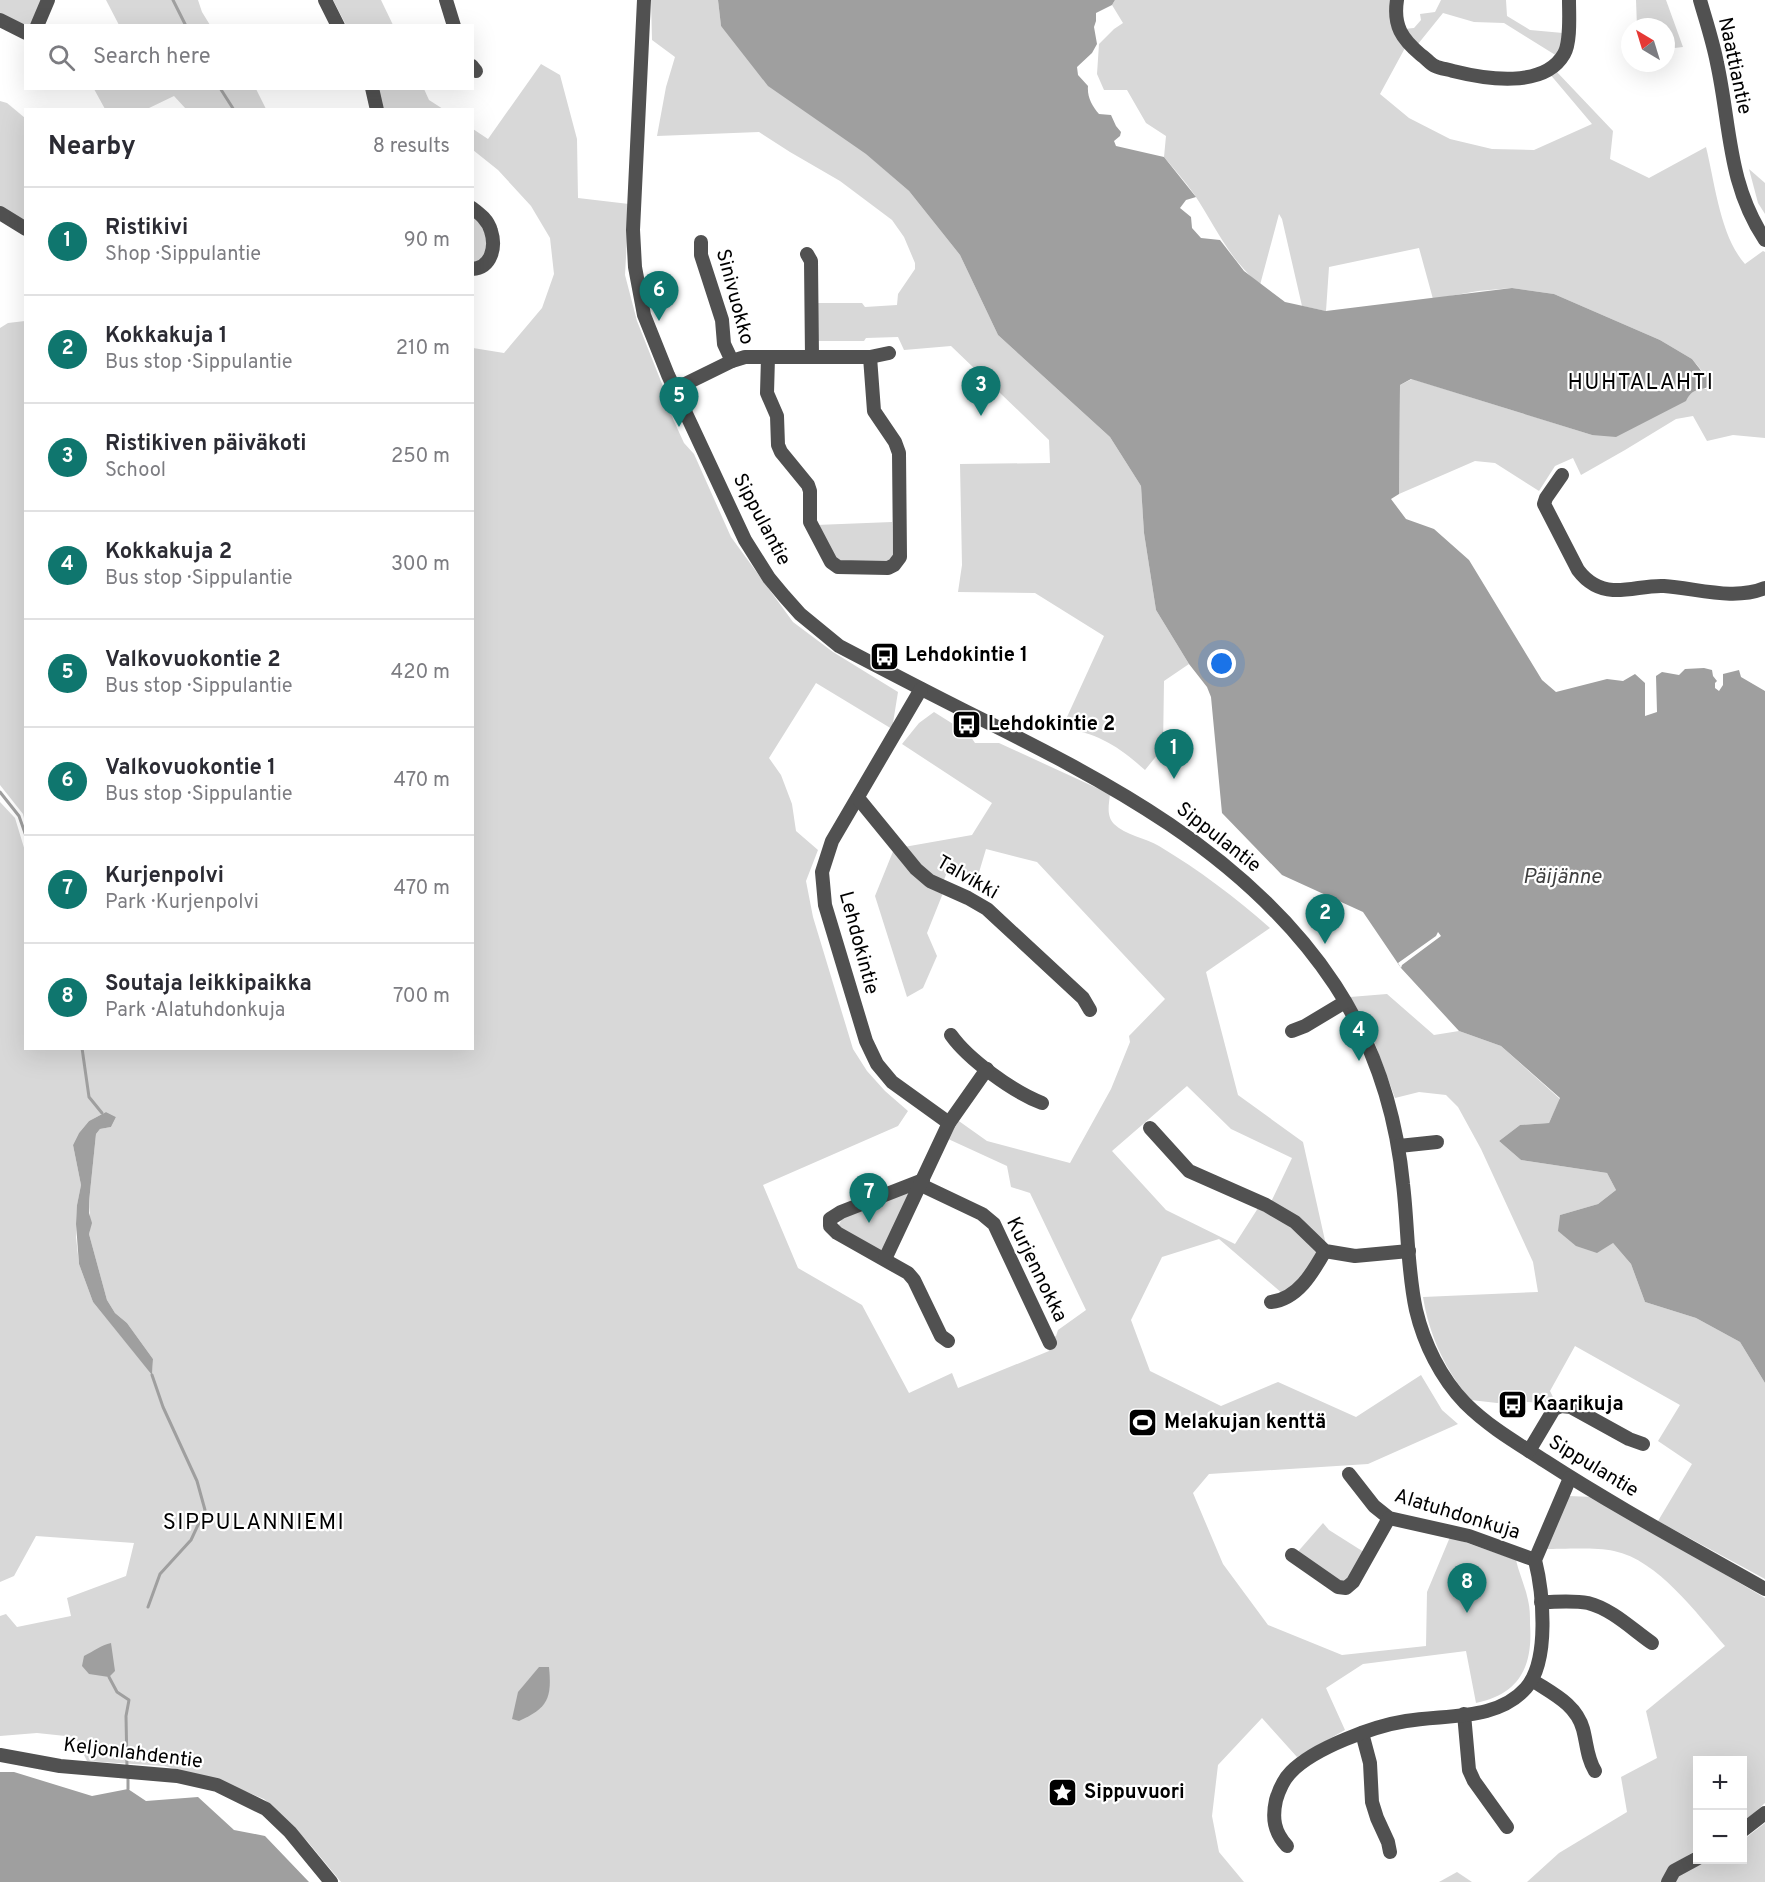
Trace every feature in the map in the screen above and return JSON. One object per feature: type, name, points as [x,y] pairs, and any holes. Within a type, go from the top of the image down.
[{"type":"street","points":[[38,24],[48,0]]},
{"type":"street","points":[[325,0],[337,24]]},
{"type":"street","points":[[446,0],[453,24]]},
{"type":"street","name":"Sippulantie","points":[[644,0],[633,230],[635,267],[644,315],[675,389],[745,540],[769,578],[800,614],[839,646],[1090,774],[1149,809],[1240,877],[1280,916],[1316,958],[1345,1002],[1380,1072],[1399,1146],[1416,1310],[1423,1334],[1455,1392],[1495,1430],[1570,1478],[1765,1589]]},
{"type":"street","points":[[1397,0],[1397,20],[1400,33],[1412,48],[1435,66],[1478,77],[1498,79],[1519,78],[1548,70],[1557,62],[1565,53],[1569,27],[1569,0]]},
{"type":"street","name":"Naattiantie","points":[[1700,0],[1717,63],[1735,174],[1743,201],[1765,240]]},
{"type":"street","points":[[0,20],[24,32]]},
{"type":"street","points":[[372,90],[377,108]]},
{"type":"street","points":[[474,209],[483,216],[491,230],[493,248],[491,258],[484,266],[474,268]]},
{"type":"street","points":[[0,213],[24,228]]},
{"type":"street","name":"Sinivuokko","points":[[701,243],[701,255],[722,320],[724,344],[732,361]]},
{"type":"street","points":[[807,254],[811,261],[812,357]]},
{"type":"street","points":[[675,389],[745,357],[870,357],[889,353]]},
{"type":"street","points":[[768,357],[767,393],[777,416],[778,445],[808,485],[810,522],[831,562],[838,567],[888,568],[894,565],[900,557],[899,453],[895,442],[874,411],[870,357]]},
{"type":"street","points":[[1562,475],[1544,504],[1578,570],[1593,585],[1613,590],[1662,586],[1737,594],[1765,588]]},
{"type":"street","name":"Lehdokintie","points":[[921,689],[832,840],[822,872],[825,905],[866,1041],[877,1064],[892,1082],[949,1123]]},
{"type":"street","name":"Talvikki","points":[[858,798],[916,869],[930,881],[987,909],[1083,998],[1090,1010]]},
{"type":"street","points":[[1292,1031],[1305,1026],[1345,1002]]},
{"type":"street","points":[[951,1035],[960,1047],[987,1069],[1026,1097],[1042,1103]]},
{"type":"street","points":[[885,1259],[949,1123],[987,1069]]},
{"type":"street","points":[[1150,1128],[1189,1171],[1266,1205],[1295,1222],[1324,1251],[1355,1256],[1409,1251]]},
{"type":"street","points":[[1399,1146],[1437,1142]]},
{"type":"street","points":[[922,1183],[840,1212],[830,1219],[830,1226],[837,1233],[908,1273],[914,1280],[941,1336],[948,1341]]},
{"type":"street","name":"Kurjennokka","points":[[922,1183],[982,1214],[994,1224],[1050,1342]]},
{"type":"street","points":[[1271,1302],[1281,1301],[1297,1290],[1314,1271],[1324,1251]]},
{"type":"street","points":[[1529,1451],[1554,1409],[1561,1406],[1572,1407],[1629,1439],[1643,1444]]},
{"type":"street","name":"Alatuhdonkuja","points":[[1349,1474],[1374,1506],[1389,1518],[1469,1536],[1535,1560]]},
{"type":"street","points":[[1287,1846],[1278,1836],[1274,1811],[1279,1792],[1289,1774],[1302,1762],[1384,1725],[1492,1709],[1513,1700],[1532,1680],[1540,1662],[1542,1642],[1541,1602],[1535,1560],[1570,1478]]},
{"type":"street","points":[[1292,1555],[1338,1587],[1346,1588],[1353,1582],[1389,1518]]},
{"type":"street","points":[[1541,1602],[1572,1601],[1589,1604],[1606,1611],[1652,1643]]},
{"type":"street","points":[[1532,1680],[1567,1703],[1575,1711],[1583,1730],[1590,1762],[1595,1771]]},
{"type":"street","points":[[1464,1714],[1469,1770],[1474,1781],[1507,1827]]},
{"type":"street","points":[[1362,1733],[1370,1763],[1372,1802],[1390,1852]]},
{"type":"street","name":"Keljonlahdentie","points":[[0,1755],[60,1766],[177,1776],[217,1785],[266,1809],[290,1832],[331,1882]]},
{"type":"street","points":[[1747,1828],[1765,1813]]},
{"type":"street","points":[[1668,1882],[1674,1871],[1693,1861]]},
{"type":"shaded area","points":[[0,0],[43,0],[32,24],[24,25],[0,15]]},
{"type":"shaded area","points":[[106,0],[198,0],[209,24],[118,24]]},
{"type":"shaded area","points":[[333,0],[381,0],[393,24],[345,24]]},
{"type":"shaded area","points":[[651,0],[718,0],[721,26],[909,191],[960,255],[998,335],[1110,437],[1141,486],[1144,533],[1156,610],[1189,664],[1164,681],[1163,748],[1145,770],[1107,742],[1086,733],[1062,728],[1104,636],[1035,593],[958,592],[962,565],[960,464],[1050,463],[1049,440],[951,346],[904,350],[898,337],[866,338],[864,341],[815,341],[815,303],[862,303],[865,307],[897,305],[898,294],[915,269],[915,263],[904,237],[892,220],[840,181],[759,132],[657,136],[666,87],[675,57],[652,40]]},
{"type":"shaded area","points":[[1115,0],[1390,0],[1390,19],[1405,48],[1380,94],[1409,118],[1450,139],[1492,149],[1534,150],[1592,124],[1549,73],[1556,71],[1613,131],[1610,159],[1649,178],[1706,147],[1724,224],[1737,252],[1745,264],[1763,251],[1765,252],[1765,438],[1733,435],[1707,441],[1693,416],[1676,419],[1581,475],[1573,458],[1555,466],[1539,491],[1495,463],[1475,461],[1399,494],[1400,385],[1412,379],[1592,435],[1698,388],[1706,389],[1713,384],[1692,359],[1660,340],[1554,294],[1512,288],[1433,299],[1419,248],[1329,267],[1326,311],[1302,306],[1279,214],[1260,285],[1231,253],[1194,194],[1164,157],[1166,136],[1146,123],[1127,90],[1104,90],[1097,74],[1099,44],[1123,23],[1112,5]]},
{"type":"shaded area","points":[[1441,0],[1506,0],[1507,16],[1530,30],[1563,33],[1560,50],[1557,56],[1504,23],[1474,22],[1443,13],[1418,44],[1404,29],[1414,28],[1421,20],[1420,14],[1435,12]]},
{"type":"shaded area","points":[[1636,0],[1666,0],[1673,18],[1637,18]]},
{"type":"shaded area","points":[[1675,25],[1683,47],[1675,48]]},
{"type":"shaded area","points":[[541,64],[560,75],[577,139],[578,198],[629,204],[625,275],[637,321],[668,399],[673,419],[684,443],[694,454],[731,537],[793,622],[833,652],[898,692],[892,729],[816,683],[769,758],[781,775],[792,804],[796,831],[818,850],[806,881],[813,917],[853,1049],[867,1071],[908,1111],[898,1126],[763,1185],[798,1268],[862,1305],[909,1393],[952,1373],[958,1388],[1049,1351],[1045,1342],[1056,1336],[1058,1330],[1086,1310],[1030,1193],[1011,1187],[1007,1166],[946,1138],[956,1119],[987,1141],[1070,1163],[1111,1089],[1130,1042],[1129,1036],[1165,999],[1037,862],[986,849],[977,879],[948,870],[943,882],[922,867],[904,847],[972,835],[992,803],[902,744],[919,723],[934,712],[969,734],[975,743],[999,743],[1110,794],[1109,813],[1114,824],[1124,831],[1159,846],[1188,865],[1270,928],[1206,972],[1238,1095],[1303,1142],[1326,1245],[1299,1219],[1271,1202],[1292,1158],[1231,1129],[1187,1086],[1112,1151],[1166,1210],[1235,1244],[1260,1205],[1292,1226],[1318,1253],[1301,1279],[1283,1294],[1219,1239],[1162,1257],[1131,1320],[1150,1371],[1221,1406],[1278,1382],[1356,1417],[1421,1375],[1442,1410],[1458,1424],[1368,1464],[1209,1474],[1193,1493],[1223,1564],[1268,1625],[1342,1655],[1426,1646],[1427,1592],[1450,1537],[1516,1560],[1529,1603],[1530,1639],[1529,1653],[1521,1676],[1503,1693],[1476,1703],[1466,1651],[1363,1664],[1326,1688],[1345,1730],[1297,1757],[1262,1718],[1218,1765],[1212,1816],[1219,1852],[1244,1882],[341,1882],[308,1842],[264,1799],[217,1780],[164,1766],[87,1761],[75,1737],[37,1733],[0,1736],[0,1616],[6,1614],[17,1627],[71,1616],[67,1598],[126,1576],[134,1543],[36,1536],[14,1576],[0,1582],[0,802],[15,818],[24,848],[24,1050],[474,1050],[474,348],[504,353],[542,308],[554,274],[550,238],[531,206],[498,170],[474,151],[474,130],[488,139]],"holes":[[[106,1112],[116,1117],[111,1127],[100,1129],[96,1134],[89,1202],[89,1234],[107,1300],[153,1359],[152,1374],[93,1302],[79,1264],[76,1237],[77,1205],[81,1185],[73,1145],[89,1121]]]},
{"type":"shaded area","points":[[95,90],[256,90],[266,108],[185,108],[174,96],[149,108],[104,108]]},
{"type":"shaded area","points":[[377,90],[424,90],[429,100],[441,108],[383,108]]},
{"type":"shaded area","points":[[0,101],[7,103],[24,117],[24,223],[0,208]]},
{"type":"shaded area","points":[[1749,169],[1765,183],[1765,214],[1758,203]]},
{"type":"shaded area","points":[[474,215],[486,229],[487,256],[474,264]]},
{"type":"shaded area","points":[[24,321],[24,818],[23,814],[0,785],[0,328],[8,323]]},
{"type":"shaded area","points":[[892,522],[893,555],[889,561],[838,562],[816,525]]},
{"type":"shaded area","points":[[894,849],[943,893],[927,933],[937,956],[923,988],[907,997],[875,896]]},
{"type":"shaded area","points":[[1387,994],[1434,1035],[1459,1031],[1501,1046],[1560,1099],[1549,1123],[1520,1125],[1499,1141],[1521,1160],[1607,1173],[1616,1190],[1598,1204],[1560,1215],[1613,1243],[1631,1264],[1645,1302],[1696,1318],[1740,1342],[1765,1383],[1765,1579],[1658,1521],[1692,1464],[1658,1441],[1680,1405],[1575,1346],[1550,1391],[1555,1401],[1543,1403],[1515,1401],[1497,1403],[1471,1400],[1446,1365],[1434,1339],[1423,1297],[1538,1292],[1533,1262],[1481,1149],[1458,1107],[1446,1095],[1419,1092],[1395,1098],[1370,1030],[1350,997]]},
{"type":"shaded area","points":[[908,1192],[910,1195],[884,1249],[880,1251],[841,1230],[839,1225],[843,1216]]},
{"type":"shaded area","points":[[1568,1496],[1594,1497],[1765,1598],[1765,1803],[1747,1819],[1747,1756],[1693,1756],[1693,1852],[1670,1866],[1661,1882],[1527,1882],[1559,1853],[1627,1812],[1621,1777],[1657,1758],[1646,1711],[1725,1646],[1676,1590],[1646,1565],[1630,1556],[1598,1549],[1545,1549]]},
{"type":"shaded area","points":[[1323,1523],[1329,1530],[1367,1554],[1344,1585],[1295,1555]]},
{"type":"shaded area","points":[[1765,1823],[1765,1882],[1675,1882],[1679,1875],[1701,1864],[1747,1864],[1747,1837]]},
{"type":"shaded area","points":[[1457,1872],[1472,1882],[1439,1882]]},
{"type":"water","name":"Päijänne","points":[[718,0],[1115,0],[1112,5],[1096,13],[1094,27],[1097,44],[1092,53],[1077,67],[1078,75],[1088,86],[1092,105],[1099,114],[1111,115],[1121,132],[1114,141],[1116,146],[1164,157],[1196,197],[1186,200],[1180,208],[1191,217],[1192,228],[1201,238],[1220,240],[1244,271],[1285,302],[1326,311],[1512,288],[1554,294],[1660,340],[1692,359],[1703,373],[1711,378],[1713,384],[1695,391],[1686,401],[1616,437],[1592,435],[1411,379],[1400,385],[1399,494],[1391,499],[1406,519],[1434,529],[1469,560],[1542,680],[1556,692],[1607,679],[1623,681],[1635,674],[1645,683],[1645,716],[1657,712],[1656,676],[1662,672],[1679,675],[1685,669],[1712,670],[1717,681],[1715,688],[1719,691],[1723,685],[1723,674],[1739,670],[1741,677],[1765,691],[1765,1383],[1740,1342],[1696,1318],[1645,1302],[1631,1264],[1613,1243],[1597,1253],[1576,1246],[1558,1231],[1560,1215],[1598,1204],[1616,1190],[1607,1173],[1521,1160],[1499,1141],[1520,1125],[1549,1123],[1560,1098],[1501,1046],[1459,1031],[1401,968],[1363,912],[1282,875],[1222,813],[1211,697],[1207,687],[1189,664],[1156,610],[1144,533],[1141,486],[1110,437],[998,335],[960,255],[909,191],[866,154],[768,86],[721,26]]},
{"type":"water","points":[[106,1112],[116,1117],[111,1127],[100,1129],[96,1134],[89,1202],[92,1223],[89,1234],[107,1300],[153,1359],[152,1375],[93,1302],[79,1264],[76,1224],[81,1185],[73,1145],[89,1121]]},
{"type":"water","points":[[111,1643],[115,1671],[109,1677],[89,1674],[82,1666],[84,1656]]},
{"type":"water","points":[[539,1667],[549,1667],[550,1687],[546,1701],[529,1716],[519,1721],[512,1719],[518,1692]]},
{"type":"water","points":[[0,1772],[14,1772],[92,1796],[128,1789],[146,1801],[198,1797],[234,1830],[265,1836],[309,1882],[0,1882]]},
{"type":"pier","points":[[1438,932],[1441,936],[1401,968],[1398,963],[1436,936]]},
{"type":"waterway","points":[[173,0],[185,24]]},
{"type":"waterway","points":[[221,90],[233,108]]},
{"type":"waterway","points":[[0,792],[19,816],[24,830]]},
{"type":"waterway","points":[[82,1050],[89,1097],[102,1113]]},
{"type":"waterway","points":[[148,1607],[160,1574],[191,1540],[205,1510],[197,1481],[163,1407],[152,1375]]},
{"type":"waterway","points":[[109,1677],[117,1692],[129,1700],[126,1716],[127,1768]]},
{"type":"waterway","points":[[128,1775],[128,1789]]},
{"type":"place","name":"Valkovuokontie 1","points":[[659,321]]},
{"type":"place","name":"Ristikiven päiväkoti","points":[[981,416]]},
{"type":"place","name":"Valkovuokontie 2","points":[[679,427]]},
{"type":"place","name":"Lehdokintie 1","points":[[884,656]]},
{"type":"place","name":"Lehdokintie 2","points":[[967,725]]},
{"type":"place","name":"Ristikivi","points":[[1174,779]]},
{"type":"place","name":"Kokkakuja 1","points":[[1325,944]]},
{"type":"place","name":"Kokkakuja 2","points":[[1359,1061]]},
{"type":"place","name":"Kurjenpolvi","points":[[869,1223]]},
{"type":"place","name":"Kaarikuja","points":[[1512,1405]]},
{"type":"place","name":"Melakujan kenttä","points":[[1143,1423]]},
{"type":"place","name":"Soutaja leikkipaikka","points":[[1467,1613]]},
{"type":"place","name":"Sippuvuori","points":[[1063,1793]]},
{"type":"district","name":"HUHTALAHTI","points":[[1641,383]]},
{"type":"district","name":"SIPPULANNIEMI","points":[[254,1523]]}]
